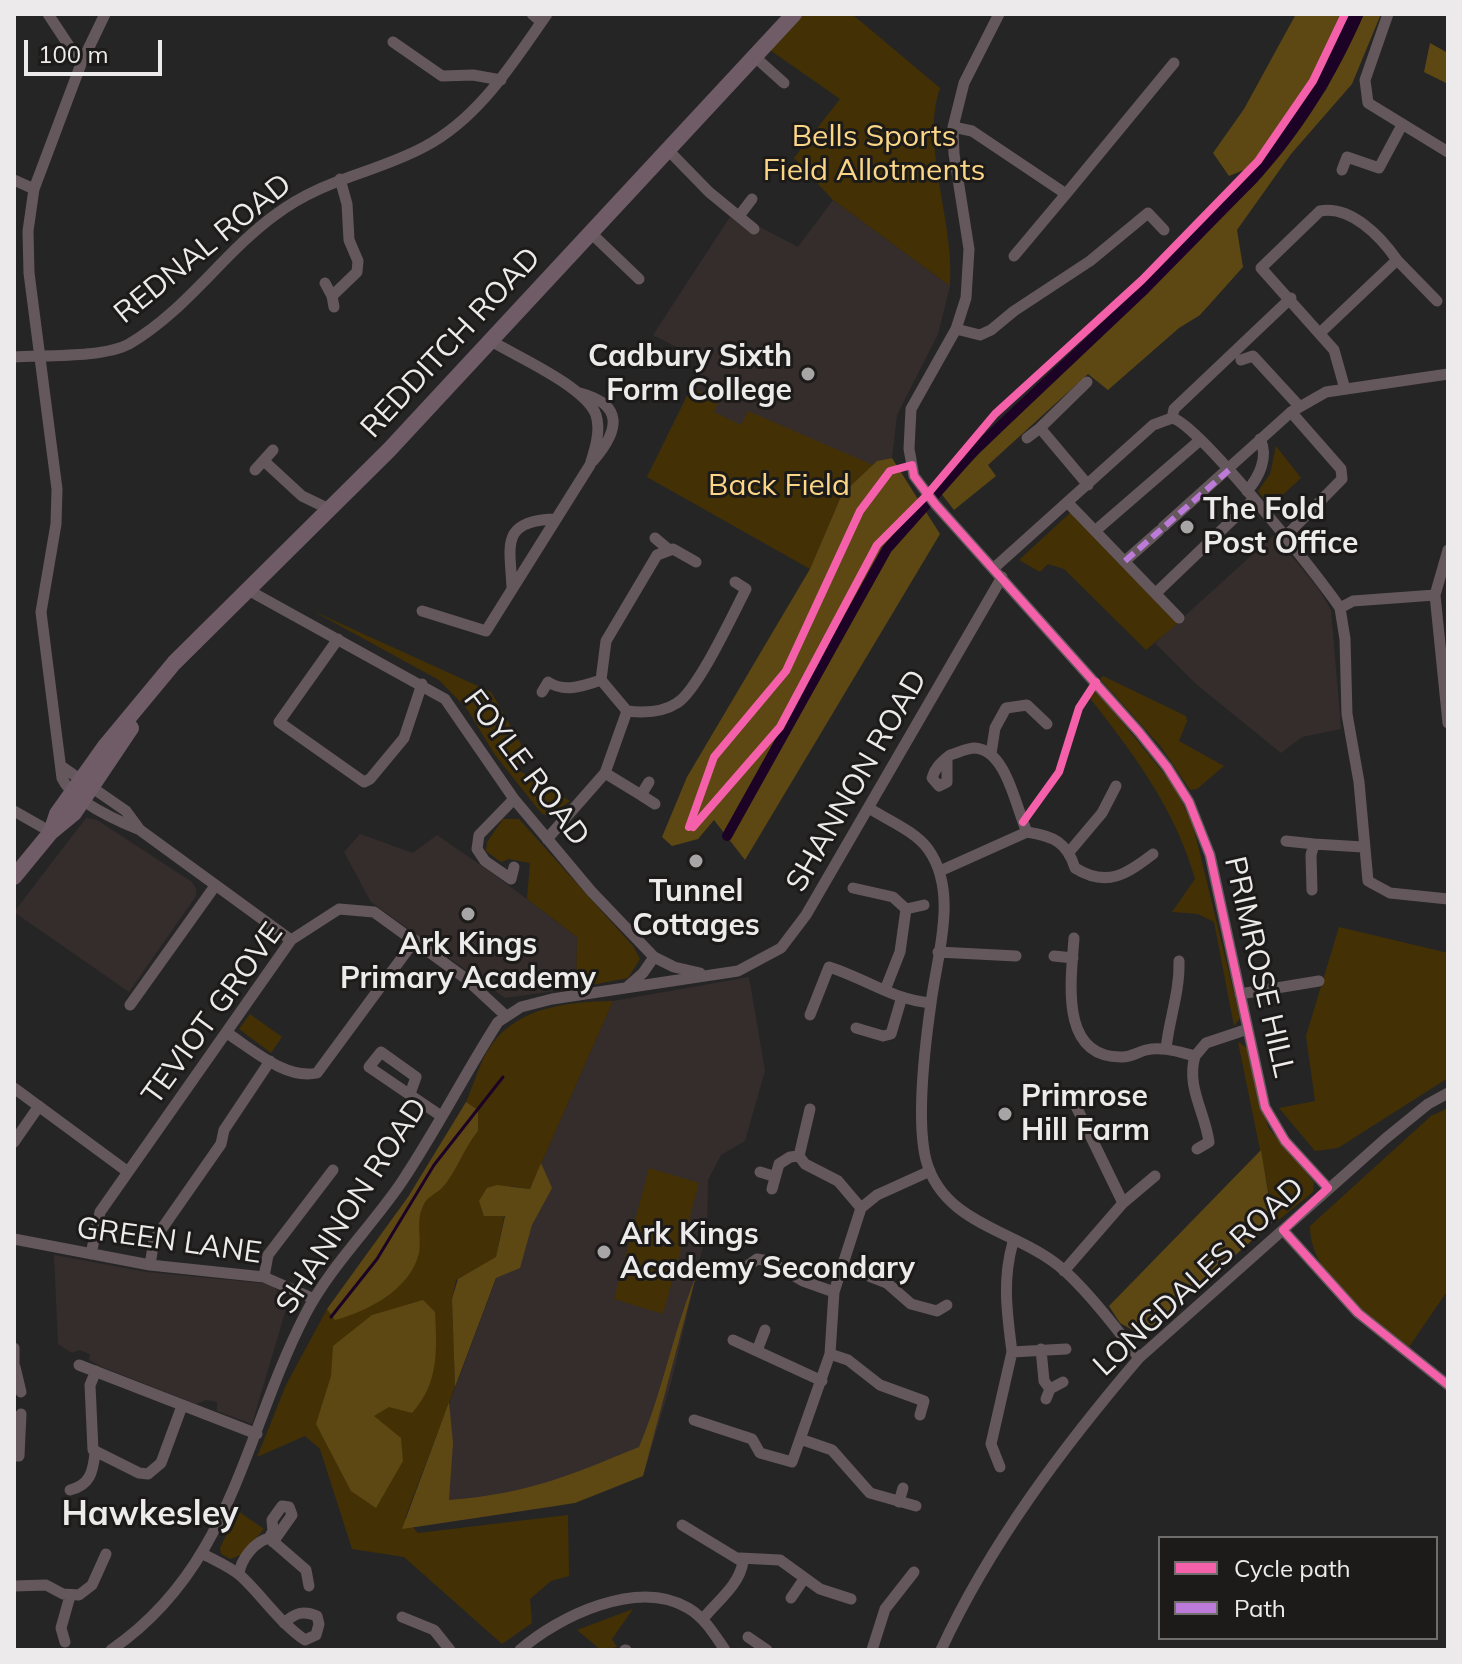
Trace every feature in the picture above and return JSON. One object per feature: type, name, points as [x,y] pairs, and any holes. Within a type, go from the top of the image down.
[{"type":"highway","name":"REDDITCH ROAD","points":[[14,877],[51,832],[65,822],[82,791],[131,730],[141,703],[193,642],[493,342],[794,14]]},
{"type":"street","points":[[48,14],[81,64]]},
{"type":"street","points":[[105,14],[81,64],[34,189],[28,231],[29,273],[57,489],[56,524],[43,583],[41,625],[63,783],[126,811],[140,830],[291,940]]},
{"type":"street","points":[[999,14],[964,83],[953,127],[972,131],[1066,194]]},
{"type":"street","points":[[1388,14],[1364,92],[1368,103],[1448,152]]},
{"type":"street","name":"REDNAL ROAD","points":[[14,357],[113,349],[128,344],[193,294],[271,217],[321,185],[425,146],[471,114],[501,80],[540,17]]},
{"type":"street","points":[[393,42],[442,76],[473,75],[501,80]]},
{"type":"street","points":[[755,57],[784,83]]},
{"type":"street","points":[[1014,256],[1174,63]]},
{"type":"street","points":[[1342,170],[1347,157],[1379,168],[1402,125]]},
{"type":"street","name":"PRIMROSE HILL","points":[[953,127],[969,265],[966,298],[956,329],[909,417],[909,449],[914,476],[935,504],[1139,732],[1167,767],[1189,802],[1210,855],[1270,1120],[1328,1188]]},
{"type":"street","points":[[669,151],[754,229]]},
{"type":"street","points":[[325,283],[333,302],[357,272],[358,261],[349,240],[347,204],[340,179]]},
{"type":"street","points":[[14,180],[34,189]]},
{"type":"street","points":[[739,216],[752,199]]},
{"type":"street","points":[[1345,389],[1339,362],[1321,332],[1261,268],[1320,211],[1351,217],[1371,230],[1437,301]]},
{"type":"street","points":[[956,329],[980,335],[991,330],[1014,311],[1090,261],[1148,213],[1164,230]]},
{"type":"street","points":[[592,234],[639,279]]},
{"type":"street","points":[[1321,332],[1397,260]]},
{"type":"street","name":"SHANNON ROAD","points":[[111,1650],[126,1646],[166,1604],[203,1554],[229,1506],[284,1363],[314,1299],[402,1181],[476,1056],[506,1016],[521,1007],[552,999],[738,971],[781,948],[806,915],[869,808],[998,573],[1153,425],[1172,418],[1174,409],[1291,298]]},
{"type":"street","points":[[422,611],[486,631],[590,465],[597,442],[596,415],[577,392],[493,342]]},
{"type":"street","points":[[1241,360],[1253,356],[1341,469],[1342,479],[1285,537]]},
{"type":"street","points":[[1125,561],[1295,409],[1326,392],[1448,374]]},
{"type":"street","points":[[1027,438],[1087,382]]},
{"type":"street","points":[[1172,418],[1183,422],[1229,470],[1306,558],[1340,608],[1345,639],[1347,714],[1359,782],[1368,881],[1390,893],[1448,899]]},
{"type":"street","points":[[1040,428],[1088,485]]},
{"type":"street","points":[[1156,593],[1251,495],[1262,465],[1260,439]]},
{"type":"street","points":[[1095,531],[1199,441]]},
{"type":"street","points":[[255,470],[273,450]]},
{"type":"street","points":[[264,461],[302,496],[329,509]]},
{"type":"street","points":[[1069,504],[1179,618]]},
{"type":"street","points":[[512,587],[508,544],[517,528],[534,520],[554,519]]},
{"type":"street","points":[[655,538],[668,549],[696,562]]},
{"type":"street","points":[[627,711],[601,680],[606,641],[657,555],[668,549]]},
{"type":"street","points":[[1448,550],[1435,595],[1448,723]]},
{"type":"street","points":[[627,711],[660,711],[679,703],[746,589],[735,582]]},
{"type":"street","name":"FOYLE ROAD","points":[[248,590],[445,699],[514,799],[654,957],[674,967],[703,974]]},
{"type":"street","points":[[1340,608],[1353,601],[1435,595]]},
{"type":"street","points":[[338,639],[279,722],[366,781],[404,738],[422,684]]},
{"type":"street","points":[[542,692],[548,682],[556,687],[575,688],[601,680]]},
{"type":"street","points":[[991,754],[995,728],[1006,708],[1027,705],[1047,724]]},
{"type":"street","points":[[547,839],[605,773],[627,711]]},
{"type":"street","points":[[947,758],[974,748],[991,754],[1000,766],[1027,832]]},
{"type":"street","points":[[605,773],[655,804]]},
{"type":"street","points":[[641,795],[649,782]]},
{"type":"street","points":[[1070,851],[1102,813],[1116,786]]},
{"type":"street","points":[[514,799],[479,835],[477,849],[485,861],[511,879],[514,867]]},
{"type":"street","points":[[869,808],[927,847],[940,871],[944,901],[925,1049],[923,1142],[930,1171],[948,1200],[1064,1271],[1139,1358]]},
{"type":"street","points":[[14,811],[51,832]]},
{"type":"street","points":[[940,871],[1027,832],[1053,836],[1070,851],[1075,868],[1102,878],[1127,875],[1153,854]]},
{"type":"street","points":[[1286,841],[1363,847]]},
{"type":"street","points":[[1312,890],[1311,855],[1314,844]]},
{"type":"street","points":[[130,1005],[215,886]]},
{"type":"street","points":[[853,888],[893,897],[906,909]]},
{"type":"street","points":[[906,909],[924,905]]},
{"type":"street","name":"TEVIOT GROVE","points":[[91,1254],[100,1212],[291,940],[326,915],[339,909],[374,912],[415,940],[506,1016]]},
{"type":"street","points":[[885,990],[900,952],[906,909]]},
{"type":"street","points":[[1074,938],[1073,1017],[1088,1048],[1108,1056],[1126,1057],[1145,1050],[1166,1049],[1195,1056]]},
{"type":"street","points":[[227,1033],[270,1061],[305,1076],[317,1073],[415,940]]},
{"type":"street","points":[[938,952],[1016,956]]},
{"type":"street","points":[[1054,956],[1073,958]]},
{"type":"street","points":[[626,988],[654,957]]},
{"type":"street","points":[[1166,1049],[1169,1020],[1178,990],[1179,961]]},
{"type":"street","points":[[668,983],[674,967]]},
{"type":"street","points":[[810,1015],[829,967],[885,990],[901,1000],[931,1003]]},
{"type":"street","points":[[638,978],[653,986]]},
{"type":"street","points":[[1240,994],[1319,981]]},
{"type":"street","points":[[856,1028],[883,1036],[891,1034],[901,1000]]},
{"type":"street","points":[[1197,1149],[1209,1142],[1208,1127],[1192,1086],[1195,1056],[1206,1043],[1248,1029]]},
{"type":"street","points":[[150,1265],[154,1240],[221,1144],[224,1130],[270,1061]]},
{"type":"street","points":[[14,1088],[128,1172]]},
{"type":"street","name":"LONGDALES ROAD","points":[[941,1650],[962,1604],[993,1553],[1103,1400],[1139,1358],[1328,1188],[1428,1104],[1448,1093]]},
{"type":"street","points":[[410,1094],[441,1116]]},
{"type":"street","points":[[1072,1098],[1123,1203]]},
{"type":"street","points":[[14,1142],[39,1106]]},
{"type":"street","points":[[799,1156],[810,1109]]},
{"type":"street","points":[[799,1156],[805,1164],[838,1181],[861,1208]]},
{"type":"street","points":[[760,1172],[773,1183],[783,1160],[799,1156]]},
{"type":"street","points":[[264,1277],[268,1255],[333,1170]]},
{"type":"street","points":[[694,1420],[752,1439],[760,1453],[792,1462],[803,1440],[830,1354],[834,1292],[861,1208],[877,1195],[930,1171]]},
{"type":"street","points":[[1064,1271],[1123,1203],[1155,1176]]},
{"type":"street","points":[[1283,1230],[1358,1313],[1448,1385]]},
{"type":"street","name":"GREEN LANE","points":[[14,1239],[150,1265],[264,1277],[314,1299]]},
{"type":"street","points":[[1000,1467],[991,1444],[1012,1352],[1004,1294],[1005,1270],[1013,1242]]},
{"type":"street","points":[[742,1270],[757,1259],[769,1261],[803,1281],[834,1292]]},
{"type":"street","points":[[843,1266],[887,1283],[911,1304],[937,1311],[947,1305]]},
{"type":"street","points":[[758,1348],[765,1330]]},
{"type":"street","points":[[733,1340],[758,1348],[781,1363],[822,1381]]},
{"type":"street","points":[[14,1348],[14,1367],[21,1392]]},
{"type":"street","points":[[1041,1349],[1048,1394],[1063,1382]]},
{"type":"street","points":[[1012,1352],[1066,1349]]},
{"type":"street","points":[[830,1354],[848,1360],[880,1385],[924,1401],[920,1415]]},
{"type":"street","points":[[79,1365],[257,1434]]},
{"type":"street","points":[[70,1490],[86,1482],[93,1472],[95,1453],[91,1441],[90,1385],[96,1371]]},
{"type":"street","points":[[95,1453],[139,1473],[153,1472],[161,1463],[182,1406]]},
{"type":"street","points":[[14,1456],[19,1456],[21,1414]]},
{"type":"street","points":[[803,1440],[832,1450],[870,1493],[916,1506]]},
{"type":"street","points":[[899,1502],[903,1488]]},
{"type":"street","points":[[682,1525],[740,1558],[780,1560],[804,1579],[851,1599]]},
{"type":"street","points":[[239,1574],[240,1563],[260,1540],[271,1540],[306,1570],[309,1586]]},
{"type":"street","points":[[14,1586],[46,1585],[70,1596],[79,1595],[92,1585],[106,1554]]},
{"type":"street","points":[[203,1554],[239,1574],[284,1623]]},
{"type":"street","points":[[703,1619],[723,1599],[742,1571],[740,1558]]},
{"type":"street","points":[[872,1650],[885,1609],[914,1572]]},
{"type":"street","points":[[791,1598],[804,1579]]},
{"type":"street","points":[[65,1642],[61,1628],[70,1596]]},
{"type":"street","points":[[520,1650],[552,1627],[634,1597],[678,1603],[703,1619],[725,1650]]},
{"type":"street","points":[[402,1617],[434,1630],[450,1650]]},
{"type":"street","points":[[748,1637],[767,1650]]},
{"type":"shaded area","points":[[1296,14],[1342,14],[1311,80],[1249,168],[1229,176],[1213,153],[1244,109]]},
{"type":"shaded area","points":[[1348,14],[1364,14],[1315,107],[1284,150],[1250,189],[1241,184],[1316,83]]},
{"type":"shaded area","points":[[1364,14],[1381,14],[1352,84],[1291,154],[1237,230],[1243,267],[1200,315],[1179,328],[1108,390],[1088,374],[988,465],[996,476],[954,510],[940,492],[1262,177],[1326,90]]},
{"type":"shaded area","points":[[1430,43],[1448,53],[1448,84],[1424,72]]},
{"type":"shaded area","name":"Cadbury Sixth Form College","points":[[833,200],[950,286],[938,334],[897,415],[892,458],[877,461],[842,494],[647,477],[704,361],[653,335],[730,217],[750,233],[756,225],[798,247]]},
{"type":"shaded area","points":[[892,458],[940,534],[745,860],[714,820],[698,839],[672,846],[662,837],[687,777],[810,569],[842,494],[877,461]]},
{"type":"shaded area","points":[[1274,535],[1318,588],[1331,610],[1341,729],[1302,737],[1281,753],[1196,684],[1155,643]]},
{"type":"shaded area","points":[[86,818],[97,820],[192,882],[196,889],[196,896],[129,992],[14,912]]},
{"type":"shaded area","name":"Ark Kings Primary Academy","points":[[360,834],[413,853],[437,835],[499,878],[577,937],[576,988],[505,998],[371,902],[344,852]]},
{"type":"shaded area","name":"Ark Kings Academy Secondary","points":[[749,977],[765,1071],[745,1141],[721,1155],[708,1180],[707,1229],[672,1379],[643,1476],[558,1506],[402,1529],[530,1189],[613,1001]]},
{"type":"shaded area","points":[[466,1102],[478,1110],[478,1131],[447,1182],[424,1204],[420,1216],[419,1253],[407,1278],[374,1305],[335,1320],[327,1309],[408,1197]]},
{"type":"shaded area","points":[[1261,1150],[1273,1222],[1143,1336],[1120,1323],[1109,1306]]},
{"type":"shaded area","points":[[541,1163],[552,1188],[532,1225],[520,1268],[496,1278],[455,1387],[452,1299],[458,1279],[496,1257],[505,1216],[484,1216],[479,1201],[487,1188],[497,1185],[530,1189]]},
{"type":"shaded area","points":[[54,1255],[147,1272],[271,1284],[288,1302],[252,1424],[217,1411],[217,1402],[206,1400],[196,1404],[102,1367],[89,1360],[90,1354],[79,1350],[72,1353],[58,1344]]},
{"type":"shaded area","points":[[696,1276],[643,1476],[575,1503],[402,1529],[449,1402],[453,1443],[449,1500],[502,1493],[547,1482],[639,1447]]},
{"type":"shaded area","points":[[423,1300],[435,1312],[436,1353],[432,1378],[412,1413],[389,1407],[374,1416],[401,1438],[403,1461],[376,1508],[351,1491],[316,1424],[331,1376],[333,1346],[372,1315]]},
{"type":"green space","name":"Bells Sports Field Allotments","points":[[801,14],[852,14],[940,88],[934,134],[948,236],[950,286],[833,200],[794,158],[840,99],[770,50]]},
{"type":"green space","name":"Back Field","points":[[691,388],[719,400],[714,412],[741,425],[748,411],[873,465],[842,494],[810,569],[647,477]]},
{"type":"green space","points":[[1276,446],[1301,478],[1270,507],[1258,491],[1270,474]]},
{"type":"green space","points":[[1071,512],[1178,623],[1146,650],[1064,569],[1048,564],[1040,572],[1019,560]]},
{"type":"green space","points":[[313,611],[491,692],[521,744],[518,770],[570,801],[550,816],[542,814],[495,755],[467,709],[439,680]]},
{"type":"green space","points":[[1103,676],[1186,716],[1179,741],[1224,766],[1197,789],[1190,790],[1161,747],[1100,679]]},
{"type":"green space","points":[[1096,690],[1175,787],[1193,825],[1240,1018],[1234,1026],[1214,922],[1198,914],[1172,912],[1195,879],[1187,853],[1151,783],[1089,697]]},
{"type":"green space","points":[[503,819],[519,819],[633,946],[640,959],[628,978],[576,988],[577,937],[527,899],[530,863],[509,859],[501,862],[486,851],[487,842]]},
{"type":"green space","points":[[1339,927],[1448,953],[1448,1078],[1338,1148],[1315,1151],[1279,1108],[1315,1101],[1306,1036]]},
{"type":"green space","points":[[613,1001],[530,1189],[510,1186],[496,1258],[456,1280],[452,1299],[455,1387],[405,1518],[418,1533],[568,1515],[569,1576],[551,1581],[530,1599],[532,1623],[502,1644],[404,1557],[352,1549],[320,1449],[305,1436],[257,1457],[286,1385],[327,1309],[335,1319],[419,1253],[418,1221],[424,1201],[442,1188],[463,1149],[478,1131],[478,1110],[466,1102],[492,1044],[503,1031],[531,1014],[563,1005]]},
{"type":"green space","points":[[250,1014],[282,1037],[271,1053],[239,1029]]},
{"type":"green space","points":[[1238,1042],[1247,1048],[1268,1127],[1314,1182],[1313,1192],[1275,1223]]},
{"type":"green space","points":[[1448,1108],[1448,1290],[1409,1347],[1346,1295],[1332,1279],[1320,1263],[1310,1226],[1431,1116]]},
{"type":"green space","points":[[649,1168],[699,1183],[663,1314],[614,1299]]},
{"type":"green space","points":[[238,1511],[264,1529],[243,1554],[230,1559],[221,1554],[220,1548]]},
{"type":"green space","points":[[633,1609],[612,1639],[617,1647],[601,1650],[577,1630]]},
{"type":"waterway","points":[[727,836],[887,549],[976,449],[1145,289],[1254,178]]},
{"type":"waterway","points":[[331,1317],[377,1259],[434,1165],[503,1077]]},
{"type":"marked path","points":[[1125,561],[1229,470]]},
{"type":"cycle path","points":[[693,827],[780,727],[877,545],[926,496],[995,414],[1142,280],[1258,161],[1313,81],[1345,14]]},
{"type":"cycle path","points":[[689,827],[714,757],[786,671],[860,511],[890,471],[912,465],[914,476],[935,504],[1139,732],[1167,767],[1189,802],[1210,855],[1265,1107],[1285,1141],[1328,1188],[1283,1230],[1358,1313],[1448,1385]]},
{"type":"cycle path","points":[[1023,822],[1059,772],[1079,708],[1096,682]]},
{"type":"place","name":"Cadbury Sixth Form College","points":[[808,374]]},
{"type":"place","name":"The Fold Post Office","points":[[1187,527]]},
{"type":"place","name":"Tunnel Cottages","points":[[696,861]]},
{"type":"place","name":"Ark Kings Primary Academy","points":[[468,914]]},
{"type":"place","name":"Primrose Hill Farm","points":[[1005,1114]]},
{"type":"place","name":"Ark Kings Academy Secondary","points":[[604,1252]]},
{"type":"district","name":"Hawkesley","points":[[150,1515]]}]
